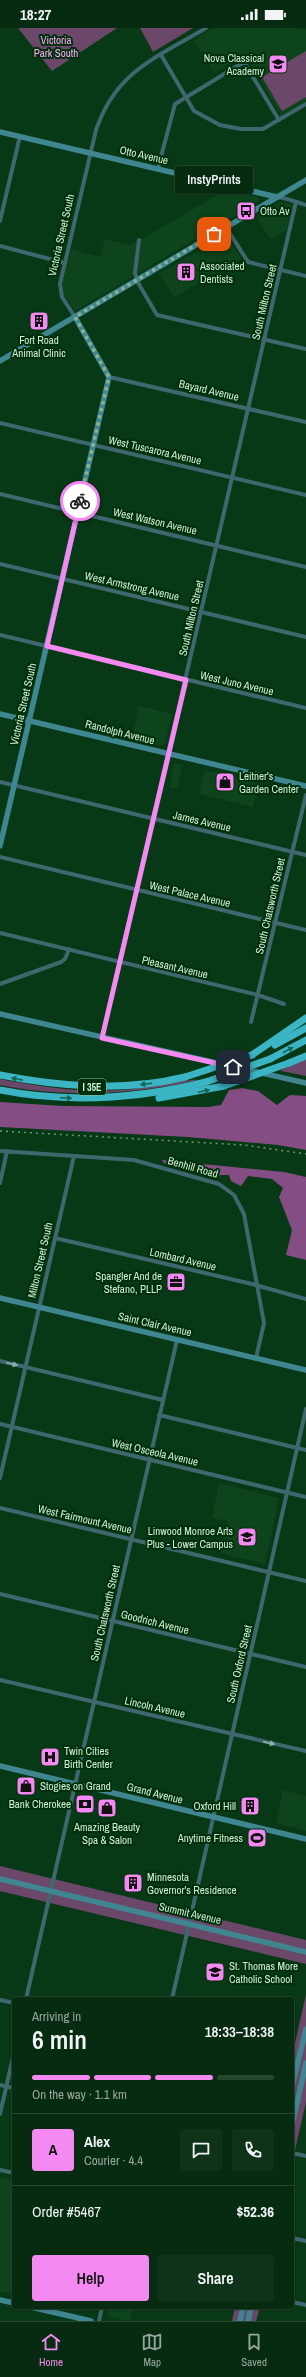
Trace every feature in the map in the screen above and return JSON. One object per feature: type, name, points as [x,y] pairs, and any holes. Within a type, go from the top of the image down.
[{"type":"highway","points":[[252,1055],[306,1018]]},
{"type":"highway","name":"I 35E","points":[[0,1075],[53,1085],[99,1087],[149,1084],[185,1077],[252,1055],[306,1028]]},
{"type":"highway","name":"I 35E","points":[[0,1090],[51,1098],[123,1097],[162,1093],[206,1082],[270,1059],[306,1040]]},
{"type":"highway","points":[[123,1097],[154,1098],[189,1094],[224,1086],[306,1056]]},
{"type":"street","name":"Victoria Street South","points":[[0,846],[109,377],[62,297],[59,287],[90,153],[98,122],[113,92],[130,74],[206,28]]},
{"type":"street","points":[[161,55],[184,97],[198,115],[227,127],[258,130],[306,104]]},
{"type":"street","points":[[158,168],[173,108],[177,102],[244,62],[278,120]]},
{"type":"street","name":"Otto Avenue","points":[[0,132],[277,197],[289,198],[306,205]]},
{"type":"street","points":[[0,221],[20,136]]},
{"type":"street","points":[[0,362],[306,180]]},
{"type":"street","name":"South Milton Street","points":[[102,1038],[296,202]]},
{"type":"street","points":[[226,227],[248,262],[306,276]]},
{"type":"street","points":[[139,240],[135,273],[136,281],[157,314],[306,349]]},
{"type":"street","points":[[0,246],[65,263]]},
{"type":"street","name":"Bayard Avenue","points":[[109,377],[306,422]]},
{"type":"street","name":"West Tuscarora Avenue","points":[[0,423],[306,495]]},
{"type":"street","name":"West Watson Avenue","points":[[0,494],[306,566]]},
{"type":"street","name":"West Armstrong Avenue","points":[[0,564],[306,637]]},
{"type":"street","name":"West Juno Avenue","points":[[0,636],[306,708]]},
{"type":"street","name":"Randolph Avenue","points":[[0,714],[306,786]]},
{"type":"street","name":"James Avenue","points":[[0,782],[306,855]]},
{"type":"street","name":"South Chatsworth Street","points":[[251,1022],[306,795]]},
{"type":"street","name":"West Palace Avenue","points":[[0,857],[306,930]]},
{"type":"street","name":"Pleasant Avenue","points":[[0,933],[258,995],[284,1004]]},
{"type":"street","points":[[0,984],[61,962],[65,959],[69,949]]},
{"type":"street","points":[[0,1014],[306,1083]]},
{"type":"street","name":"Benhill Road","points":[[0,1150],[134,1160],[214,1181],[225,1187],[234,1195],[242,1207],[258,1286],[264,1323],[256,1358]]},
{"type":"street","points":[[0,1183],[7,1151]]},
{"type":"street","name":"Milton Street South","points":[[24,1367],[74,1156]]},
{"type":"street","name":"Lombard Avenue","points":[[55,1238],[258,1286],[306,1299]]},
{"type":"street","name":"Saint Clair Avenue","points":[[0,1298],[306,1370]]},
{"type":"street","name":"South Chatsworth Street","points":[[26,1997],[52,1891],[177,1340]]},
{"type":"street","points":[[0,1361],[163,1400]]},
{"type":"street","points":[[0,1478],[24,1367]]},
{"type":"street","name":"South Oxford Street","points":[[172,1997],[188,1923],[306,1409]]},
{"type":"street","points":[[160,1416],[306,1450]]},
{"type":"street","name":"West Osceola Avenue","points":[[0,1424],[306,1497]]},
{"type":"street","name":"West Fairmount Avenue","points":[[0,1508],[306,1581]]},
{"type":"street","name":"Goodrich Avenue","points":[[0,1594],[306,1667]]},
{"type":"street","name":"Lincoln Avenue","points":[[0,1680],[306,1751]]},
{"type":"street","name":"Grand Avenue","points":[[0,1766],[306,1839]]},
{"type":"street","name":"Summit Avenue","points":[[0,1879],[306,1952]]},
{"type":"street","points":[[0,2000],[12,2003]]},
{"type":"street","points":[[305,2070],[294,2068],[306,2029]]},
{"type":"street","points":[[0,2114],[12,2061]]},
{"type":"street","points":[[294,2117],[306,2064]]},
{"type":"street","points":[[0,2085],[12,2088]]},
{"type":"street","points":[[294,2153],[306,2156]]},
{"type":"street","points":[[0,2170],[12,2173]]},
{"type":"street","points":[[294,2238],[306,2241]]},
{"type":"street","points":[[0,2300],[12,2303]]},
{"type":"street","points":[[294,2302],[306,2305]]},
{"type":"street","points":[[40,2309],[91,2321]]},
{"type":"street","points":[[99,2321],[102,2309]]},
{"type":"street","points":[[240,2321],[243,2309]]},
{"type":"street","points":[[248,2321],[251,2309]]},
{"type":"shaded area","name":"Nova Classical Academy","points":[[213,28],[293,28],[306,30],[306,101],[281,116],[245,55],[214,73],[194,40]]},
{"type":"shaded area","points":[[226,190],[258,197],[259,201],[75,311],[63,293],[62,284],[71,249],[100,257],[105,239],[131,245]]},
{"type":"shaded area","points":[[280,202],[293,204],[287,230],[270,239],[256,217]]},
{"type":"shaded area","points":[[226,234],[241,259],[174,297],[159,274]]},
{"type":"shaded area","points":[[139,706],[172,714],[164,746],[132,739]]},
{"type":"shaded area","points":[[174,763],[183,765],[177,789],[169,787]]},
{"type":"shaded area","points":[[205,770],[259,783],[253,807],[199,794]]},
{"type":"shaded area","points":[[242,1088],[258,1091],[277,1105],[290,1095],[306,1096],[306,1150],[278,1145],[188,1137],[0,1127],[0,1102],[63,1106],[208,1107],[221,1105],[229,1090]]},
{"type":"shaded area","points":[[162,1160],[284,1172],[306,1177],[306,1260],[286,1255],[292,1230],[279,1197],[283,1188],[272,1179],[248,1176],[241,1186],[231,1181],[229,1175],[220,1175],[217,1178],[164,1163]]},
{"type":"shaded area","name":"Linwood Monroe Arts Plus - Lower Campus","points":[[219,1483],[279,1498],[265,1564],[221,1553],[228,1521],[212,1518]]},
{"type":"shaded area","points":[[283,1790],[306,1796],[306,1831],[276,1823]]},
{"type":"shaded area","points":[[0,2177],[12,2180],[12,2294],[0,2291]]},
{"type":"shaded area","points":[[109,2309],[133,2309],[130,2321],[107,2316]]},
{"type":"green space","name":"Victoria Park South","points":[[18,28],[117,28],[52,71]]},
{"type":"green space","points":[[140,28],[193,28],[153,52]]},
{"type":"green space","points":[[306,51],[306,97],[282,111],[262,77]]},
{"type":"green space","points":[[306,1059],[306,1076],[281,1071],[281,1070]]},
{"type":"green space","points":[[0,1079],[30,1085],[91,1091],[129,1089],[198,1080],[124,1092],[74,1093],[50,1092],[0,1085]]},
{"type":"green space","points":[[0,1866],[306,1940],[306,1964],[0,1891]]},
{"type":"green space","points":[[306,1994],[306,2102],[294,2154],[294,2048]]},
{"type":"green space","points":[[235,2309],[259,2309],[256,2321],[232,2321]]},
{"type":"railway","points":[[0,1131],[244,1145],[306,1154]]},
{"type":"way so far","points":[[80,501],[109,377],[75,317],[214,234]]},
{"type":"place","name":"Nova Classical Academy","points":[[278,64]]},
{"type":"place","name":"Otto Av","points":[[246,211]]},
{"type":"place","name":"InstyPrints","points":[[214,234]]},
{"type":"place","name":"Associated Dentists","points":[[186,272]]},
{"type":"place","name":"Fort Road Animal Clinic","points":[[39,321]]},
{"type":"place","name":"Leitner's Garden Center","points":[[225,782]]},
{"type":"place","name":"Spangler And de Stefano, PLLP","points":[[176,1282]]},
{"type":"place","name":"Linwood Monroe Arts Plus - Lower Campus","points":[[247,1537]]},
{"type":"place","name":"Twin Cities Birth Center","points":[[50,1757]]},
{"type":"place","name":"Stogies on Grand","points":[[26,1786]]},
{"type":"place","name":"Bank Cherokee","points":[[85,1804]]},
{"type":"place","name":"Oxford Hill","points":[[250,1806]]},
{"type":"place","name":"Amazing Beauty Spa & Salon","points":[[107,1808]]},
{"type":"place","name":"Anytime Fitness","points":[[257,1838]]},
{"type":"place","name":"Minnesota Governor's Residence","points":[[133,1883]]},
{"type":"place","name":"St. Thomas More Catholic School","points":[[215,1972]]},
{"type":"route","points":[[80,501],[47,646],[186,680],[102,1038],[233,1067]]}]
